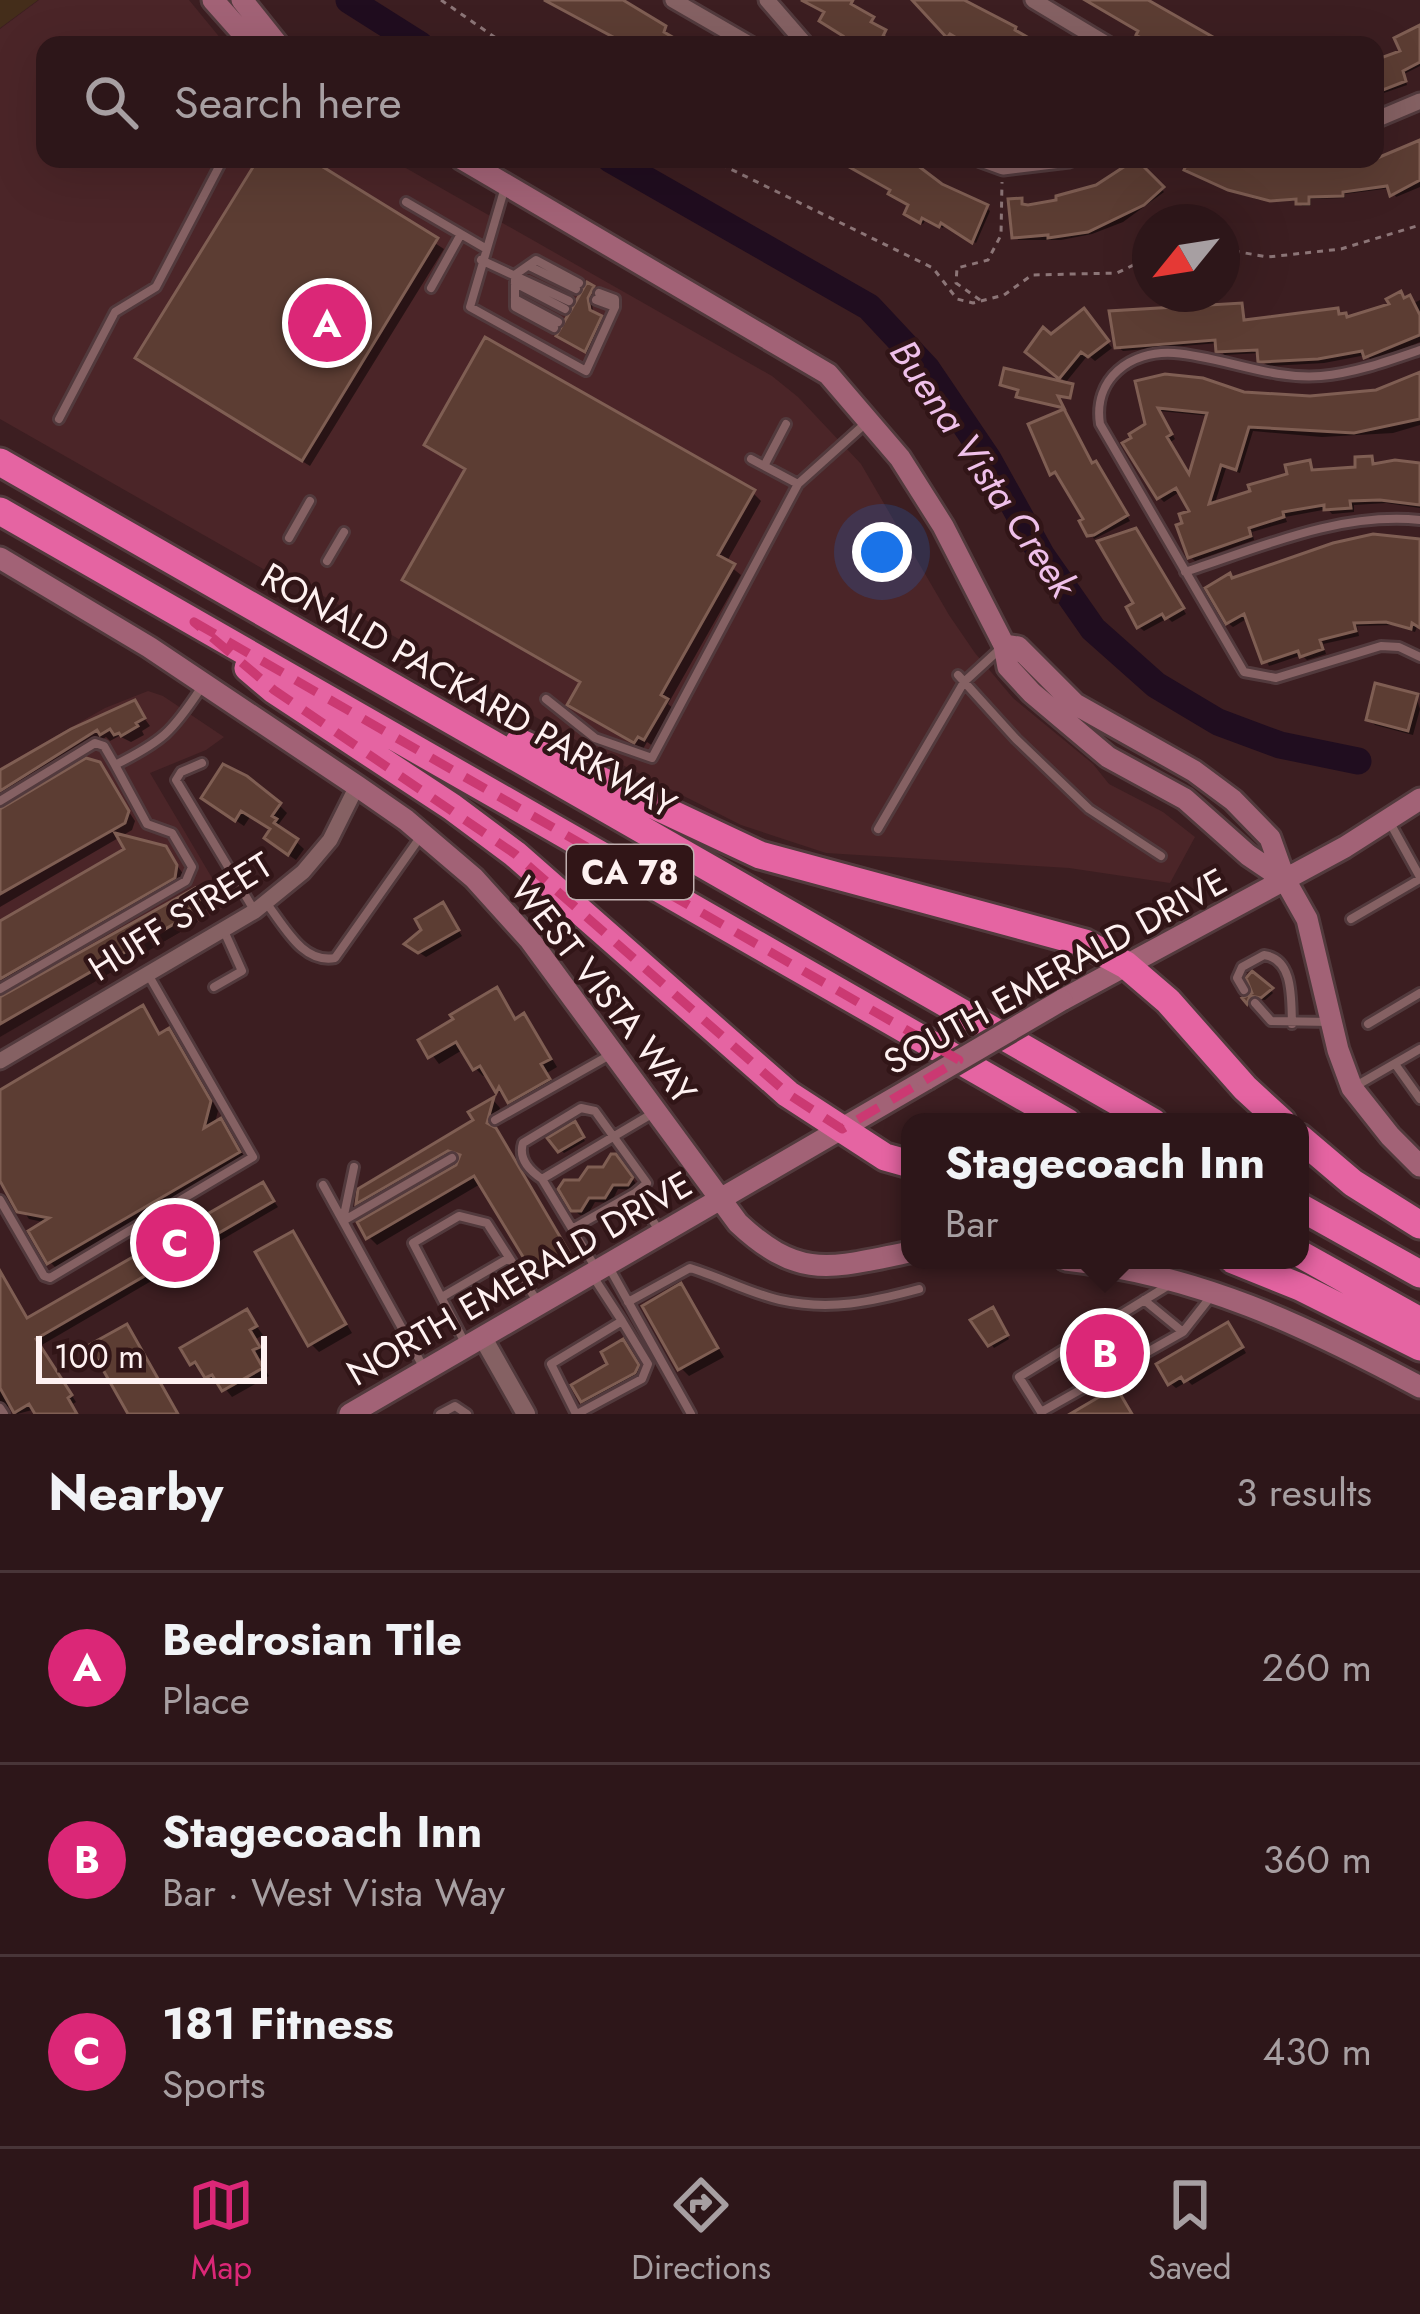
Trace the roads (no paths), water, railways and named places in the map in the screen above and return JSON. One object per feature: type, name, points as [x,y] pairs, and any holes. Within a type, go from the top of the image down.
[{"type":"highway","name":"RONALD PACKARD PARKWAY","points":[[0,462],[1137,1113]]},
{"type":"highway","name":"CA 78","points":[[0,511],[1050,1113]]},
{"type":"highway","points":[[194,622],[274,690],[515,854],[788,1094],[885,1157],[901,1161]]},
{"type":"highway","points":[[343,658],[760,855],[1085,943],[1126,965],[1168,1001],[1272,1113]]},
{"type":"highway","points":[[1309,1146],[1353,1183],[1420,1225]]},
{"type":"highway","points":[[1309,1212],[1420,1274]]},
{"type":"highway","points":[[1309,1259],[1420,1321]]},
{"type":"highway","points":[[1255,1269],[1420,1347]]},
{"type":"main road","points":[[242,0],[271,36]]},
{"type":"main road","points":[[214,1],[246,36]]},
{"type":"main road","points":[[478,168],[827,374],[870,420],[945,529],[1004,645],[1008,667],[1108,758],[1185,799],[1243,852],[1286,880],[1307,919],[1352,1088],[1420,1166]]},
{"type":"main road","name":"WEST VISTA WAY","points":[[0,557],[357,786],[474,878],[530,940],[738,1223],[757,1241],[803,1265],[829,1268],[901,1254]]},
{"type":"main road","name":"SOUTH EMERALD DRIVE","points":[[721,1199],[1062,1000],[1286,880],[1420,800]]},
{"type":"main road","name":"NORTH EMERALD DRIVE","points":[[362,1411],[721,1199]]},
{"type":"main road","points":[[1113,1269],[1215,1291],[1316,1331],[1420,1387]]},
{"type":"street","points":[[673,0],[735,36]]},
{"type":"street","points":[[766,0],[798,36]]},
{"type":"street","points":[[1033,0],[1093,36]]},
{"type":"street","points":[[1384,116],[1420,100]]},
{"type":"street","name":"HUFF STREET","points":[[0,1061],[261,907],[303,872],[330,840],[357,786]]},
{"type":"street","points":[[476,1343],[526,1414]]},
{"type":"lane","points":[[59,419],[116,312],[156,287],[218,168]]},
{"type":"lane","points":[[506,184],[470,307],[586,370],[593,344],[615,307],[597,296]]},
{"type":"lane","points":[[406,202],[485,248]]},
{"type":"lane","points":[[431,288],[461,234]]},
{"type":"lane","points":[[481,260],[567,305]]},
{"type":"lane","points":[[556,325],[515,299],[515,279],[529,266],[578,286]]},
{"type":"lane","points":[[1420,350],[1374,366],[1321,376],[1274,374],[1171,352],[1124,363],[1100,392],[1100,424],[1234,661],[1253,676],[1276,678],[1382,646],[1399,647],[1420,657]]},
{"type":"lane","points":[[546,699],[596,738],[652,758],[798,484],[870,420]]},
{"type":"lane","points":[[764,466],[786,424]]},
{"type":"lane","points":[[751,459],[798,484]]},
{"type":"lane","points":[[289,538],[310,501]]},
{"type":"lane","points":[[1185,572],[1331,525],[1387,517],[1420,520]]},
{"type":"lane","points":[[327,561],[344,532]]},
{"type":"lane","points":[[878,829],[961,678],[1004,645]]},
{"type":"lane","points":[[961,678],[1089,809],[1161,856]]},
{"type":"lane","points":[[115,766],[166,736],[204,684]]},
{"type":"lane","points":[[0,801],[95,743],[104,746],[147,824],[172,833],[192,867],[186,881],[0,989]]},
{"type":"lane","points":[[202,764],[181,772],[176,780],[261,907],[310,956],[322,960],[335,958],[423,834]]},
{"type":"lane","points":[[1351,920],[1420,878],[1388,820]]},
{"type":"lane","points":[[214,987],[242,971],[223,930]]},
{"type":"lane","points":[[1244,990],[1237,978],[1242,967],[1264,955],[1279,959],[1291,995],[1292,1024]]},
{"type":"lane","points":[[0,1200],[44,1276],[50,1278],[253,1157],[148,974]]},
{"type":"lane","points":[[1368,1024],[1420,993]]},
{"type":"lane","points":[[1256,1003],[1271,1022],[1333,1022]]},
{"type":"lane","points":[[1352,1088],[1420,1049]]},
{"type":"lane","points":[[495,1120],[614,1054]]},
{"type":"lane","points":[[1395,1064],[1420,1099]]},
{"type":"lane","points":[[572,1229],[647,1183],[595,1111],[581,1108],[524,1143],[521,1150],[599,1271],[648,1364],[642,1379],[577,1414],[551,1364],[622,1321]]},
{"type":"lane","points":[[542,1179],[656,1112]]},
{"type":"lane","points":[[343,1221],[452,1158]]},
{"type":"lane","points":[[343,1221],[354,1166]]},
{"type":"lane","points":[[323,1185],[425,1372]]},
{"type":"lane","points":[[634,1193],[662,1234]]},
{"type":"lane","points":[[476,1343],[442,1297],[413,1243],[459,1216],[487,1223],[540,1306]]},
{"type":"lane","points":[[442,1297],[509,1258]]},
{"type":"lane","points":[[628,1302],[690,1268],[779,1300],[858,1306],[919,1288]]},
{"type":"lane","points":[[599,1271],[628,1302],[691,1414]]},
{"type":"lane","points":[[1175,1281],[1018,1377],[1041,1412],[1184,1332],[1215,1291]]},
{"type":"lane","points":[[1144,1300],[1184,1332]]},
{"type":"lane","points":[[440,1414],[455,1406],[467,1414]]},
{"type":"waterway","name":"Buena Vista Creek","points":[[349,0],[406,36]]},
{"type":"waterway","name":"Buena Vista Creek","points":[[626,168],[869,307],[927,369],[988,459],[1042,556],[1093,629],[1156,685],[1218,722],[1280,745],[1358,761]]},
{"type":"place","name":"Bedrosian Tile","points":[[327,323]]},
{"type":"place","name":"181 Fitness","points":[[175,1243]]},
{"type":"place","name":"Stagecoach Inn","points":[[1105,1353]]}]
